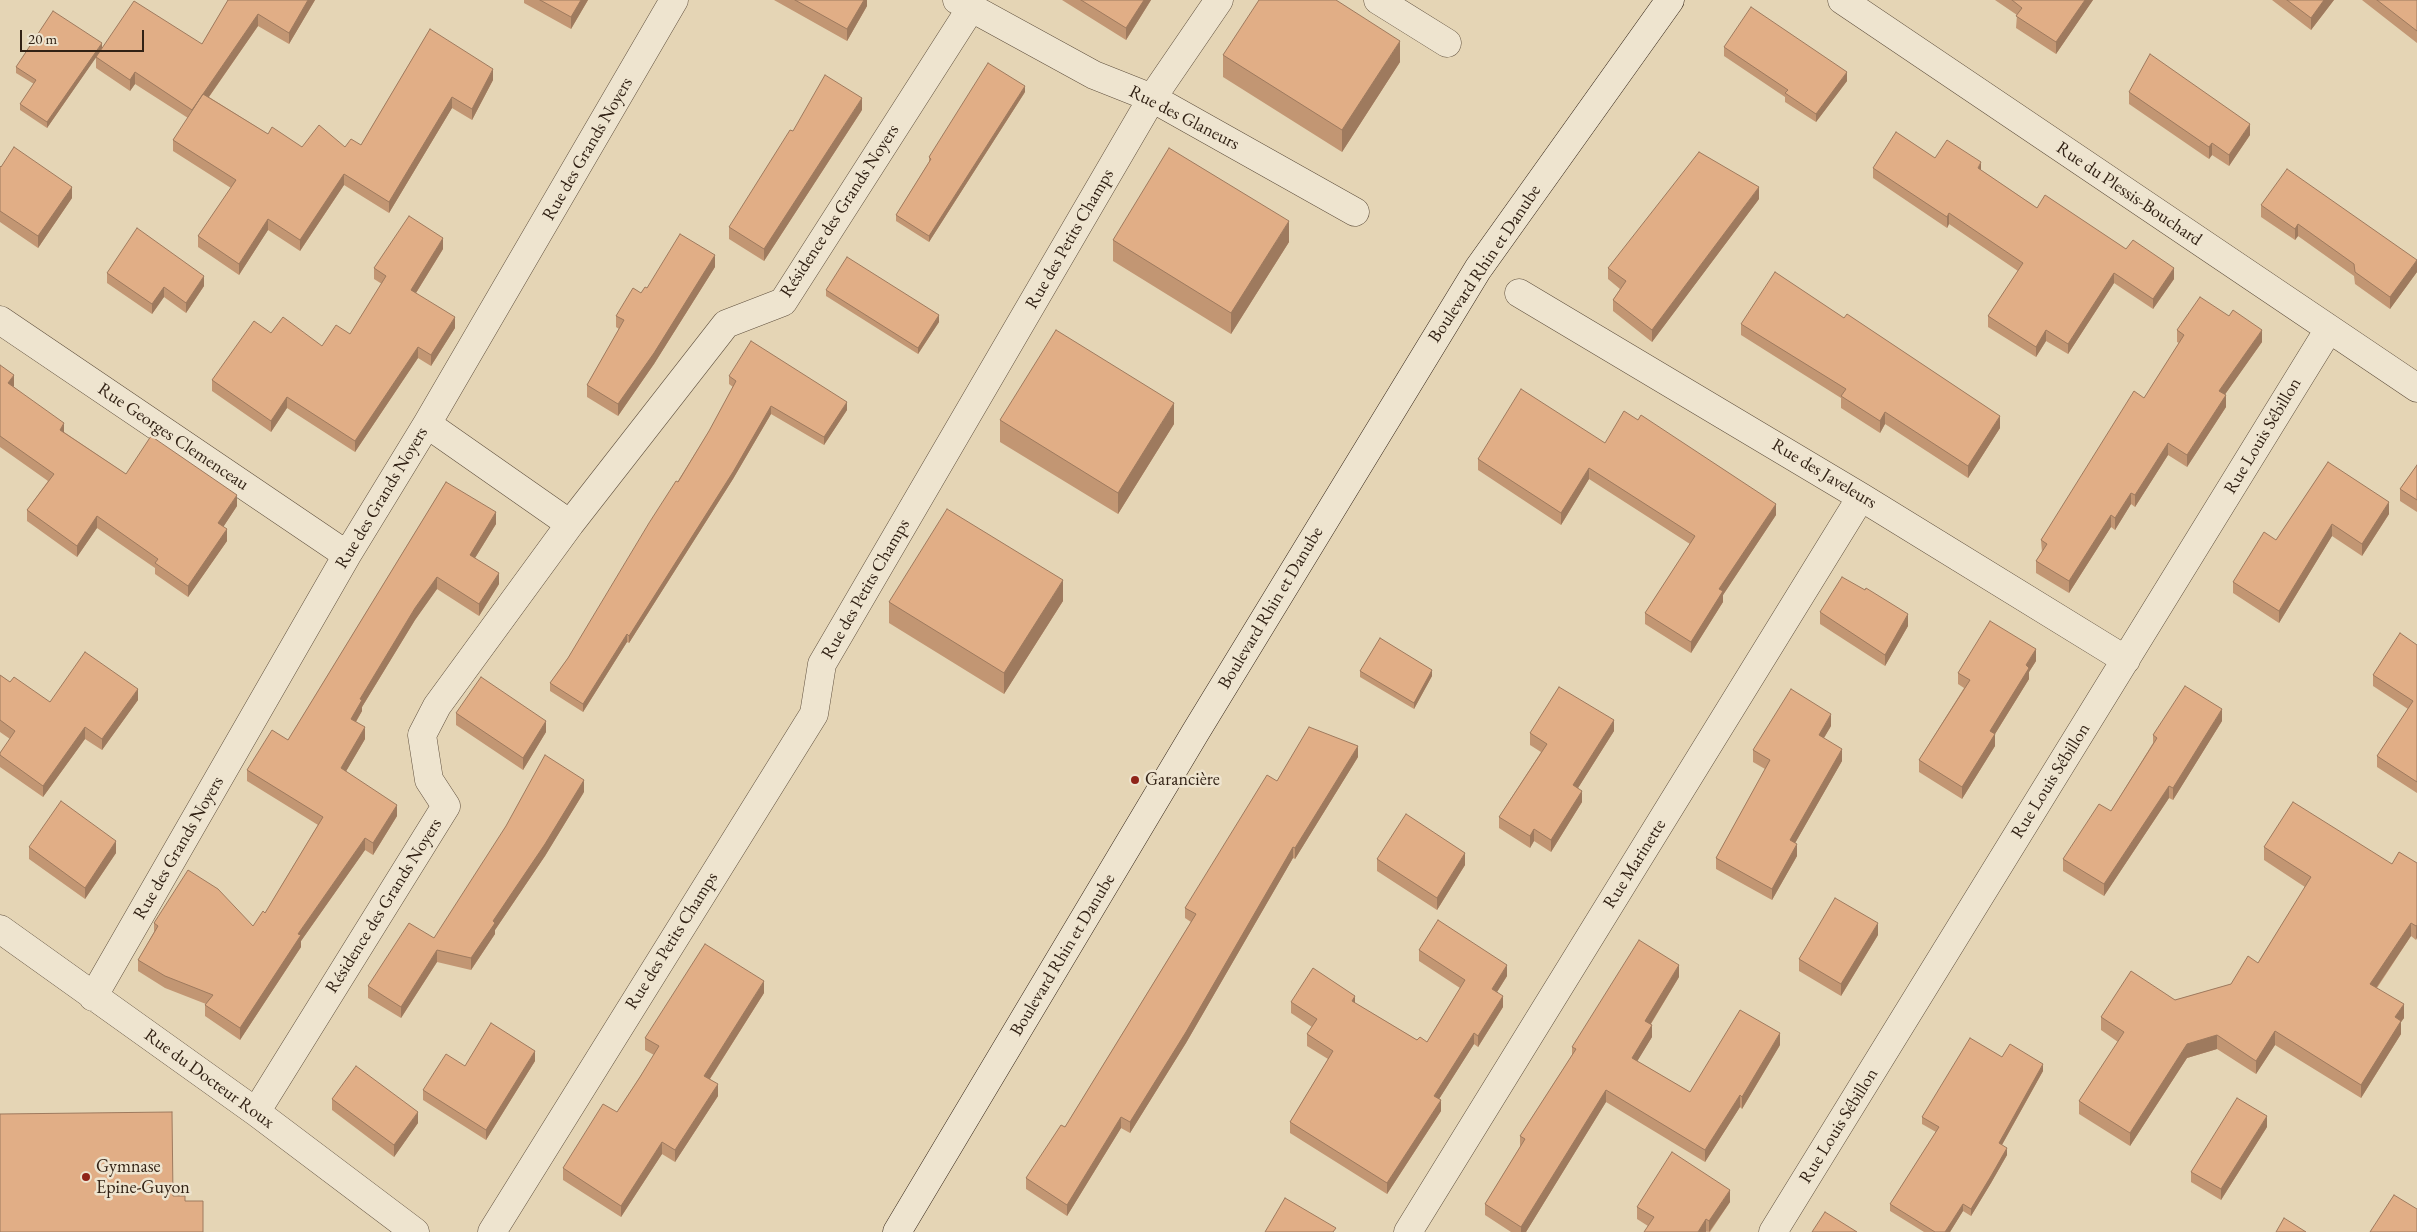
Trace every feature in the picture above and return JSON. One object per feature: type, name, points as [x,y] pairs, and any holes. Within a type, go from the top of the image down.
[{"type":"street","name":"Rue des Grands Noyers","points":[[93,997],[347,555],[427,424],[674,0]]},
{"type":"street","name":"Rue des Petits Champs","points":[[492,1232],[814,714],[822,664],[1152,98],[1219,0]]},
{"type":"street","points":[[1378,0],[1447,43]]},
{"type":"street","name":"Boulevard Rhin et Danube","points":[[897,1232],[1195,732],[1478,269],[1670,0]]},
{"type":"street","name":"Rue du Plessis-Bouchard","points":[[1842,0],[2417,388]]},
{"type":"street","name":"Rue des Glaneurs","points":[[964,4],[1094,75],[1152,98],[1355,212]]},
{"type":"street","name":"Résidence des Grands Noyers","points":[[256,1112],[446,806],[429,780],[422,735],[437,706],[570,524],[726,324],[783,302],[964,4]]},
{"type":"street","name":"Rue des Javeleurs","points":[[1518,293],[1861,497],[2126,660]]},
{"type":"street","name":"Rue Georges Clemenceau","points":[[0,320],[347,555]]},
{"type":"street","name":"Rue Louis Sébillon","points":[[1773,1232],[2329,329]]},
{"type":"street","points":[[427,424],[570,524]]},
{"type":"street","name":"Rue Marinette","points":[[1408,1232],[1861,497]]},
{"type":"street","name":"Rue du Docteur Roux","points":[[0,929],[256,1112],[415,1232]]},
{"type":"building","points":[[228,0],[308,0],[289,33],[258,14],[192,110],[135,72],[130,80],[96,57],[134,1],[202,44]]},
{"type":"building","points":[[540,0],[581,0],[571,17]]},
{"type":"building","points":[[795,0],[864,0],[847,29]]},
{"type":"building","points":[[1081,0],[1144,0],[1126,28]]},
{"type":"building","points":[[1259,0],[1336,0],[1400,41],[1342,130],[1223,55]]},
{"type":"building","points":[[2012,0],[2085,0],[2056,42],[2016,16],[2022,8]]},
{"type":"building","points":[[2287,0],[2324,0],[2311,18]]},
{"type":"building","points":[[2377,0],[2417,0],[2417,31]]},
{"type":"building","points":[[1751,7],[1847,72],[1816,114],[1785,93],[1788,90],[1724,47]]},
{"type":"building","points":[[53,11],[102,43],[47,122],[20,104],[36,80],[16,67]]},
{"type":"building","points":[[430,29],[493,69],[472,109],[452,97],[389,202],[344,174],[300,240],[268,219],[239,264],[198,236],[236,180],[173,140],[203,94],[268,134],[272,127],[302,147],[319,125],[345,147],[351,139],[361,145]]},
{"type":"building","points":[[2150,54],[2250,124],[2229,155],[2212,143],[2209,147],[2129,92]]},
{"type":"building","points":[[988,63],[1025,86],[929,236],[896,215],[931,159],[929,157]]},
{"type":"building","points":[[825,75],[862,98],[764,249],[729,227],[790,130],[793,131]]},
{"type":"building","points":[[1896,132],[1935,158],[1947,140],[1981,162],[1978,168],[2037,208],[2045,195],[2126,249],[2133,240],[2174,268],[2153,299],[2114,273],[2068,344],[2046,330],[2036,347],[1988,316],[2023,263],[1949,213],[1947,217],[1873,168]]},
{"type":"building","points":[[14,147],[72,187],[38,236],[0,211],[0,166]]},
{"type":"building","points":[[1169,148],[1289,221],[1231,313],[1113,240]]},
{"type":"building","points":[[1699,152],[1759,187],[1652,330],[1613,300],[1626,281],[1608,268]]},
{"type":"building","points":[[2287,169],[2417,260],[2390,297],[2355,272],[2354,264],[2298,224],[2295,229],[2261,205]]},
{"type":"building","points":[[409,216],[443,238],[411,290],[455,317],[431,355],[418,347],[355,441],[287,397],[271,421],[212,380],[254,321],[271,333],[283,317],[322,346],[336,325],[350,334],[386,276],[374,268]]},
{"type":"building","points":[[137,228],[204,276],[186,303],[164,287],[152,304],[107,273]]},
{"type":"building","points":[[680,234],[715,255],[654,353],[618,404],[587,385],[624,320],[616,316],[633,288],[641,293],[645,287],[647,288]]},
{"type":"building","points":[[847,257],[939,315],[918,348],[826,290]]},
{"type":"building","points":[[1775,272],[1844,318],[1847,314],[2000,416],[1968,466],[1885,412],[1880,421],[1841,396],[1846,389],[1741,324]]},
{"type":"building","points":[[2200,297],[2229,316],[2233,310],[2262,330],[2219,391],[2226,395],[2187,455],[2168,443],[2135,495],[2131,493],[2115,518],[2111,515],[2069,581],[2036,561],[2047,544],[2041,540],[2134,391],[2144,398],[2184,335],[2177,330]]},
{"type":"building","points":[[1056,330],[1174,403],[1118,493],[1000,420]]},
{"type":"building","points":[[751,341],[847,402],[824,437],[771,406],[733,472],[629,636],[627,634],[583,704],[550,683],[568,658],[649,523],[676,481],[678,482],[709,431],[736,381],[729,376]]},
{"type":"building","points":[[0,365],[14,375],[8,383],[64,423],[60,430],[126,474],[151,436],[237,495],[218,523],[227,529],[188,586],[155,563],[158,559],[97,516],[77,546],[27,510],[54,474],[0,436]]},
{"type":"building","points":[[1521,389],[1605,443],[1624,411],[1638,420],[1641,415],[1776,504],[1719,589],[1723,591],[1691,642],[1645,613],[1695,536],[1589,468],[1561,513],[1478,459]]},
{"type":"building","points":[[2328,462],[2389,502],[2362,544],[2332,524],[2279,611],[2233,582],[2264,532],[2276,540]]},
{"type":"building","points":[[2417,465],[2417,500],[2400,489]]},
{"type":"building","points":[[446,482],[496,512],[470,555],[499,573],[479,604],[437,577],[415,608],[360,699],[362,700],[351,719],[365,727],[341,768],[397,805],[373,843],[365,838],[298,934],[301,935],[240,1028],[205,1005],[213,995],[165,976],[138,960],[158,926],[154,923],[188,870],[218,889],[253,926],[263,911],[265,913],[323,817],[247,770],[272,730],[288,740]]},
{"type":"building","points":[[947,509],[1063,580],[1004,673],[889,602]]},
{"type":"building","points":[[1842,577],[1865,590],[1866,588],[1908,614],[1885,655],[1820,612]]},
{"type":"building","points":[[1990,621],[2036,649],[2026,665],[2029,668],[1990,731],[1995,734],[1962,787],[1919,760],[1970,680],[1958,673]]},
{"type":"building","points":[[2400,633],[2417,645],[2417,782],[2377,756],[2413,701],[2373,675]]},
{"type":"building","points":[[1380,638],[1432,670],[1414,703],[1360,671]]},
{"type":"building","points":[[85,652],[138,689],[102,739],[85,727],[43,786],[0,755],[15,731],[0,720],[0,675],[10,682],[14,677],[50,702]]},
{"type":"building","points":[[481,677],[546,721],[523,758],[456,713]]},
{"type":"building","points":[[2185,686],[2222,709],[2173,788],[2169,786],[2104,884],[2063,859],[2099,804],[2111,811],[2157,738],[2153,735]]},
{"type":"building","points":[[1559,687],[1614,720],[1573,785],[1582,791],[1551,840],[1534,829],[1530,836],[1499,817],[1547,744],[1530,733]]},
{"type":"building","points":[[1791,689],[1831,714],[1819,735],[1842,749],[1790,840],[1797,844],[1772,889],[1716,858],[1770,760],[1753,750]]},
{"type":"building","points":[[1309,727],[1358,746],[1295,848],[1293,847],[1186,1032],[1130,1122],[1121,1117],[1067,1205],[1026,1178],[1061,1125],[1065,1127],[1196,914],[1185,908],[1267,775],[1277,781]]},
{"type":"building","points":[[545,755],[584,780],[545,844],[493,921],[495,923],[471,958],[437,950],[401,1007],[368,986],[409,923],[434,938],[506,826]]},
{"type":"building","points":[[61,801],[116,841],[85,888],[29,847]]},
{"type":"building","points":[[2293,802],[2392,864],[2399,852],[2417,863],[2417,925],[2411,923],[2370,984],[2404,1004],[2395,1017],[2401,1021],[2361,1085],[2275,1031],[2256,1061],[2217,1035],[2187,1044],[2130,1133],[2079,1101],[2124,1032],[2101,1017],[2131,971],[2175,1000],[2231,984],[2248,956],[2258,963],[2311,877],[2264,847]]},
{"type":"building","points":[[1406,814],[1465,853],[1437,898],[1377,859]]},
{"type":"building","points":[[1835,898],[1878,923],[1841,984],[1799,959]]},
{"type":"building","points":[[1438,920],[1507,965],[1492,989],[1503,996],[1478,1036],[1474,1033],[1434,1096],[1441,1100],[1387,1183],[1290,1122],[1333,1051],[1307,1034],[1317,1019],[1291,1002],[1313,968],[1355,996],[1352,1001],[1417,1040],[1420,1037],[1427,1042],[1465,980],[1419,950]]},
{"type":"building","points":[[1639,940],[1679,965],[1645,1021],[1652,1025],[1632,1058],[1690,1092],[1740,1010],[1780,1033],[1742,1097],[1740,1095],[1705,1150],[1606,1090],[1521,1227],[1485,1204],[1525,1139],[1520,1136],[1576,1049],[1572,1047]]},
{"type":"building","points":[[705,944],[764,981],[704,1076],[718,1084],[675,1150],[662,1142],[621,1206],[563,1168],[603,1104],[617,1112],[640,1077],[659,1046],[645,1038]]},
{"type":"building","points":[[491,1023],[535,1051],[486,1130],[423,1090],[446,1054],[465,1066]]},
{"type":"building","points":[[1970,1038],[2002,1057],[2010,1044],[2043,1064],[1999,1143],[2007,1148],[1971,1209],[1963,1204],[1945,1232],[1935,1232],[1890,1204],[1939,1127],[1922,1117]]},
{"type":"building","points":[[356,1066],[418,1112],[394,1145],[332,1099]]},
{"type":"building","points":[[2237,1098],[2267,1116],[2221,1189],[2191,1172]]},
{"type":"building","name":"Gymnase Epine-Guyon","points":[[172,1112],[173,1196],[185,1196],[185,1201],[203,1201],[203,1232],[0,1232],[0,1114]]},
{"type":"building","points":[[1672,1152],[1730,1190],[1709,1221],[1706,1219],[1698,1232],[1644,1232],[1654,1217],[1637,1207]]},
{"type":"building","points":[[2394,1195],[2417,1209],[2417,1232],[2370,1232]]},
{"type":"building","points":[[1285,1198],[1336,1228],[1333,1232],[1265,1232]]},
{"type":"building","points":[[1825,1212],[1857,1232],[1812,1232]]},
{"type":"building","points":[[2284,1218],[2306,1232],[2276,1232]]},
{"type":"place","name":"Garancière","points":[[1135,780]]},
{"type":"place","name":"Gymnase Epine-Guyon","points":[[86,1177]]}]
